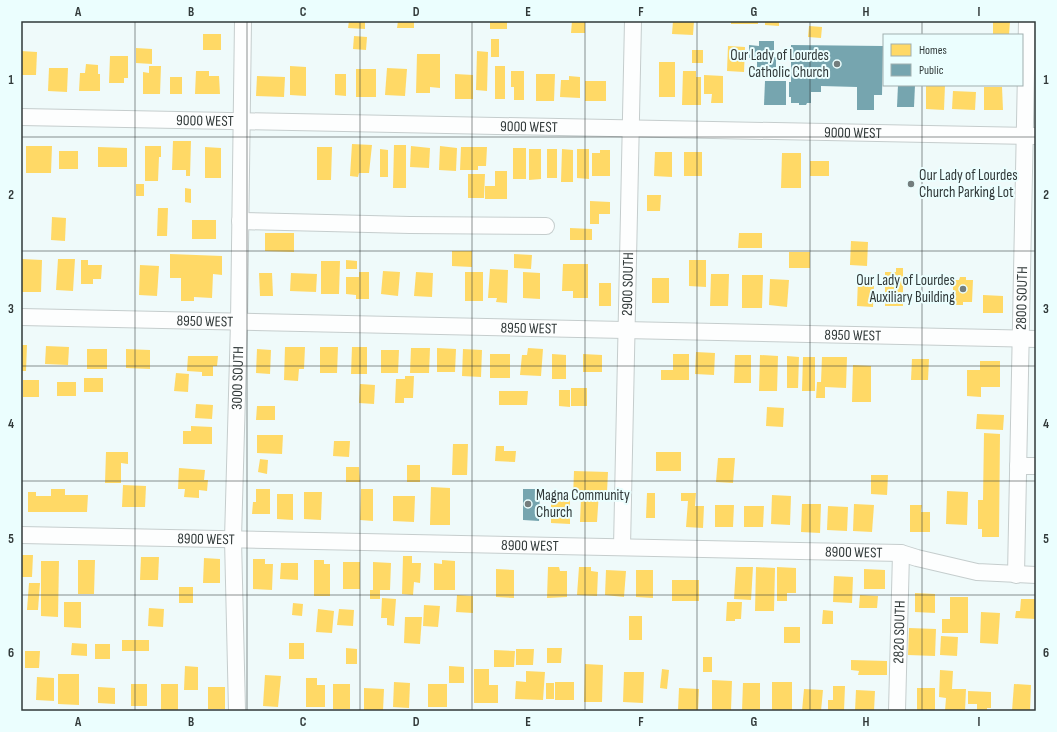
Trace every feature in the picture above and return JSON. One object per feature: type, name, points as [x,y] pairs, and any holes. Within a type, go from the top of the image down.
[{"type":"street","name":"3000 SOUTH","points":[[237,711],[233,539],[239,322],[241,121],[244,21]]},
{"type":"street","name":"2900 SOUTH","points":[[622,547],[633,21]]},
{"type":"street","name":"2800 SOUTH","points":[[1016,575],[1018,466],[1028,338],[1030,136],[1027,21]]},
{"type":"street","name":"9000 WEST","points":[[21,117],[1030,136]]},
{"type":"street","points":[[240,221],[410,225],[546,226]]},
{"type":"street","name":"8950 WEST","points":[[21,317],[1028,338]]},
{"type":"street","points":[[1018,466],[1036,466]]},
{"type":"street","name":"8900 WEST","points":[[21,535],[901,553],[977,572],[1036,575]]},
{"type":"street","name":"2820 SOUTH","points":[[897,711],[901,553]]},
{"type":"building: Homes","points":[[349,21],[365,21],[365,29],[348,28]]},
{"type":"building: Homes","points":[[398,21],[414,21],[414,28],[397,28]]},
{"type":"building: Homes","points":[[490,21],[507,21],[507,29],[490,29]]},
{"type":"building: Homes","points":[[572,21],[585,21],[585,33],[571,33]]},
{"type":"building: Homes","points":[[673,21],[694,21],[693,35],[672,34]]},
{"type":"building: Homes","points":[[731,21],[758,21],[758,24],[731,24]]},
{"type":"building: Homes","points":[[765,21],[779,21],[779,26],[765,25]]},
{"type":"building: Homes","points":[[993,21],[1010,21],[1009,34],[993,34]]},
{"type":"building: Homes","points":[[809,26],[822,27],[821,38],[808,37]]},
{"type":"building: Homes","points":[[203,34],[221,34],[221,50],[203,50]]},
{"type":"building: Homes","points":[[354,36],[367,37],[366,50],[353,49]]},
{"type":"building: Homes","points":[[491,39],[499,39],[499,57],[491,57]]},
{"type":"building: Homes","points":[[728,46],[745,47],[744,72],[727,71]]},
{"type":"building: Homes","points":[[136,48],[152,49],[152,64],[136,63]]},
{"type":"building: Homes","points":[[692,50],[703,50],[703,63],[692,63]]},
{"type":"building: Homes","points":[[21,51],[37,52],[36,75],[21,75]]},
{"type":"building: Homes","points":[[477,51],[488,52],[487,91],[476,90]]},
{"type":"building: Homes","points":[[417,54],[440,54],[440,88],[430,87],[430,93],[416,93]]},
{"type":"building: Homes","points":[[110,56],[128,56],[128,78],[124,78],[124,83],[109,83]]},
{"type":"building: Homes","points":[[659,62],[675,62],[675,97],[659,97]]},
{"type":"building: Homes","points":[[86,64],[98,65],[98,74],[100,74],[100,91],[79,91],[80,73],[85,73]]},
{"type":"building: Homes","points":[[149,66],[161,66],[160,94],[143,94],[143,72],[149,73]]},
{"type":"building: Homes","points":[[290,66],[306,67],[306,96],[290,95]]},
{"type":"building: Homes","points":[[495,66],[505,66],[505,99],[495,99]]},
{"type":"building: Homes","points":[[49,68],[68,68],[67,92],[48,91]]},
{"type":"building: Homes","points":[[387,68],[407,69],[405,96],[385,95]]},
{"type":"building: Homes","points":[[356,69],[376,69],[376,97],[356,97]]},
{"type":"building: Homes","points":[[196,71],[209,71],[209,76],[219,76],[220,94],[195,94]]},
{"type":"building: Homes","points":[[511,71],[524,71],[524,100],[514,100],[514,87],[511,87]]},
{"type":"building: Homes","points":[[683,71],[696,71],[696,77],[701,77],[701,105],[682,105]]},
{"type":"building: Homes","points":[[335,74],[346,74],[346,96],[335,95]]},
{"type":"building: Homes","points":[[455,74],[473,75],[473,99],[455,99]]},
{"type":"building: Homes","points":[[536,74],[555,74],[554,101],[536,101]]},
{"type":"building: Homes","points":[[704,75],[723,76],[723,103],[711,103],[712,94],[704,94]]},
{"type":"building: Homes","points":[[257,76],[285,77],[284,97],[256,96]]},
{"type":"building: Homes","points":[[569,76],[580,77],[580,98],[560,97],[561,80],[569,80]]},
{"type":"building: Homes","points":[[170,77],[182,77],[182,94],[170,94]]},
{"type":"building: Homes","points":[[585,81],[606,81],[606,101],[585,101]]},
{"type":"building: Homes","points":[[926,86],[945,86],[944,110],[926,109]]},
{"type":"building: Homes","points":[[984,87],[1002,87],[1003,110],[984,110]]},
{"type":"building: Homes","points":[[953,91],[976,92],[975,110],[952,109]]},
{"type":"building: Homes","points":[[173,141],[191,141],[190,176],[186,176],[186,170],[172,170]]},
{"type":"building: Homes","points":[[352,144],[372,145],[369,173],[359,173],[358,177],[350,176]]},
{"type":"building: Homes","points":[[394,145],[406,145],[406,188],[393,188]]},
{"type":"building: Homes","points":[[26,146],[52,146],[51,173],[26,173]]},
{"type":"building: Homes","points":[[145,146],[161,146],[158,181],[145,181]]},
{"type":"building: Homes","points":[[411,146],[430,148],[429,168],[410,167]]},
{"type":"building: Homes","points":[[440,146],[457,148],[456,171],[439,170]]},
{"type":"building: Homes","points":[[98,147],[127,148],[127,167],[98,167]]},
{"type":"building: Homes","points":[[205,147],[221,148],[221,178],[205,178]]},
{"type":"building: Homes","points":[[317,147],[332,147],[331,180],[317,180]]},
{"type":"building: Homes","points":[[461,147],[487,147],[486,166],[478,166],[478,170],[460,170]]},
{"type":"building: Homes","points":[[513,148],[526,148],[526,179],[513,179]]},
{"type":"building: Homes","points":[[380,149],[388,150],[388,177],[380,177]]},
{"type":"building: Homes","points":[[529,149],[541,149],[541,179],[529,180]]},
{"type":"building: Homes","points":[[547,149],[557,149],[557,178],[547,178]]},
{"type":"building: Homes","points":[[562,149],[573,150],[573,182],[561,182]]},
{"type":"building: Homes","points":[[577,149],[589,149],[589,179],[577,178]]},
{"type":"building: Homes","points":[[600,150],[610,150],[610,176],[592,176],[592,153],[600,153]]},
{"type":"building: Homes","points":[[59,151],[78,151],[78,169],[59,169]]},
{"type":"building: Homes","points":[[655,152],[672,152],[672,177],[654,176]]},
{"type":"building: Homes","points":[[684,152],[702,152],[702,176],[684,176]]},
{"type":"building: Homes","points":[[782,153],[801,153],[801,188],[781,188]]},
{"type":"building: Homes","points":[[810,161],[829,161],[829,176],[810,176]]},
{"type":"building: Homes","points":[[495,171],[507,171],[507,199],[485,199],[485,186],[495,186]]},
{"type":"building: Homes","points":[[468,174],[485,174],[484,198],[468,198]]},
{"type":"building: Homes","points":[[136,184],[144,184],[144,196],[136,196]]},
{"type":"building: Homes","points":[[185,188],[191,189],[191,203],[185,202]]},
{"type":"building: Homes","points":[[647,195],[661,195],[660,211],[647,211]]},
{"type":"building: Homes","points":[[590,201],[610,202],[610,214],[599,214],[599,224],[590,224]]},
{"type":"building: Homes","points":[[158,208],[168,208],[167,236],[157,236]]},
{"type":"building: Homes","points":[[52,217],[66,218],[65,241],[51,240]]},
{"type":"building: Homes","points":[[192,220],[216,220],[216,239],[192,239]]},
{"type":"building: Homes","points":[[570,228],[592,229],[592,240],[570,240]]},
{"type":"building: Homes","points":[[265,233],[294,233],[294,252],[265,251]]},
{"type":"building: Homes","points":[[739,233],[762,233],[762,248],[738,248]]},
{"type":"building: Homes","points":[[851,241],[868,242],[867,266],[850,265]]},
{"type":"building: Homes","points":[[452,251],[472,251],[472,267],[452,266]]},
{"type":"building: Homes","points":[[789,252],[810,252],[810,268],[789,268]]},
{"type":"building: Homes","points":[[170,254],[222,256],[222,275],[213,274],[212,298],[194,297],[194,301],[181,301],[181,278],[170,278]]},
{"type":"building: Homes","points":[[514,254],[532,255],[531,269],[514,268]]},
{"type":"building: Homes","points":[[22,259],[42,260],[41,292],[21,292]]},
{"type":"building: Homes","points":[[58,259],[75,259],[73,291],[56,290]]},
{"type":"building: Homes","points":[[81,260],[88,260],[88,265],[102,265],[101,279],[93,279],[93,284],[81,284]]},
{"type":"building: Homes","points":[[346,260],[357,261],[357,269],[346,269]]},
{"type":"building: Homes","points":[[689,260],[706,260],[706,287],[689,286]]},
{"type":"building: Homes","points":[[321,261],[340,261],[339,294],[321,294]]},
{"type":"building: Homes","points":[[563,264],[588,264],[588,298],[573,298],[573,291],[562,291]]},
{"type":"building: Homes","points":[[140,265],[159,266],[157,296],[139,295]]},
{"type":"building: Homes","points":[[896,268],[903,268],[903,306],[885,306],[885,272],[896,272]]},
{"type":"building: Homes","points":[[490,269],[508,270],[507,303],[496,302],[497,298],[488,298]]},
{"type":"building: Homes","points":[[383,271],[400,272],[398,296],[381,294]]},
{"type":"building: Homes","points":[[359,272],[369,272],[369,299],[356,299],[356,295],[346,294],[346,277],[359,277]]},
{"type":"building: Homes","points":[[416,272],[433,273],[432,297],[414,296]]},
{"type":"building: Homes","points":[[465,272],[483,272],[483,301],[465,301]]},
{"type":"building: Homes","points":[[523,272],[540,273],[540,299],[523,298]]},
{"type":"building: Homes","points":[[259,273],[272,273],[273,296],[260,296]]},
{"type":"building: Homes","points":[[291,273],[317,274],[316,292],[290,291]]},
{"type":"building: Homes","points":[[711,274],[729,274],[728,306],[710,306]]},
{"type":"building: Homes","points":[[742,275],[763,275],[762,308],[742,308]]},
{"type":"building: Homes","name":"Our Lady of Lourdes Auxiliary Building","points":[[960,277],[966,277],[966,280],[973,280],[972,302],[963,302],[963,305],[953,305],[953,280],[959,280]]},
{"type":"building: Homes","points":[[652,278],[669,278],[669,303],[652,303]]},
{"type":"building: Homes","points":[[770,279],[789,280],[787,307],[769,305]]},
{"type":"building: Homes","points":[[858,279],[867,279],[866,286],[874,286],[873,307],[857,306]]},
{"type":"building: Homes","points":[[599,283],[611,283],[611,306],[599,306]]},
{"type":"building: Homes","points":[[983,295],[1003,296],[1003,313],[983,313]]},
{"type":"building: Homes","points":[[21,345],[27,345],[26,371],[21,371]]},
{"type":"building: Homes","points":[[46,346],[69,347],[68,365],[45,364]]},
{"type":"building: Homes","points":[[285,347],[305,347],[304,369],[299,369],[298,381],[284,380]]},
{"type":"building: Homes","points":[[320,347],[338,347],[337,373],[320,373]]},
{"type":"building: Homes","points":[[352,347],[367,347],[367,374],[351,374]]},
{"type":"building: Homes","points":[[411,348],[430,348],[429,373],[410,373]]},
{"type":"building: Homes","points":[[437,348],[456,349],[455,372],[437,372]]},
{"type":"building: Homes","points":[[528,348],[543,349],[541,376],[520,375],[522,355],[527,355]]},
{"type":"building: Homes","points":[[87,349],[107,349],[107,369],[87,369]]},
{"type":"building: Homes","points":[[126,349],[150,350],[150,369],[126,368]]},
{"type":"building: Homes","points":[[257,349],[271,350],[270,374],[256,373]]},
{"type":"building: Homes","points":[[463,349],[482,350],[481,377],[462,376]]},
{"type":"building: Homes","points":[[381,350],[399,350],[398,373],[381,373]]},
{"type":"building: Homes","points":[[696,352],[715,353],[714,375],[695,374]]},
{"type":"building: Homes","points":[[490,354],[510,354],[510,378],[490,378]]},
{"type":"building: Homes","points":[[552,354],[566,355],[566,379],[552,379]]},
{"type":"building: Homes","points":[[583,354],[602,355],[602,372],[583,372]]},
{"type":"building: Homes","points":[[673,354],[689,354],[689,380],[661,380],[661,370],[673,370]]},
{"type":"building: Homes","points":[[735,355],[751,355],[751,383],[734,383]]},
{"type":"building: Homes","points":[[760,355],[778,356],[777,391],[759,391]]},
{"type":"building: Homes","points":[[188,356],[218,356],[217,366],[213,366],[213,376],[202,376],[202,372],[187,371]]},
{"type":"building: Homes","points":[[787,356],[799,357],[798,388],[787,388]]},
{"type":"building: Homes","points":[[803,357],[815,357],[815,391],[802,391]]},
{"type":"building: Homes","points":[[822,357],[847,357],[846,388],[825,387],[825,398],[816,398],[817,382],[821,382]]},
{"type":"building: Homes","points":[[912,359],[929,359],[928,380],[911,380]]},
{"type":"building: Homes","points":[[980,361],[1000,361],[1000,387],[981,387],[981,397],[967,396],[967,370],[980,370]]},
{"type":"building: Homes","points":[[853,365],[871,366],[871,402],[852,402]]},
{"type":"building: Homes","points":[[176,373],[189,374],[188,392],[174,391]]},
{"type":"building: Homes","points":[[405,376],[414,376],[413,398],[404,398],[404,403],[395,403],[396,379],[405,379]]},
{"type":"building: Homes","points":[[84,378],[103,378],[103,392],[84,392]]},
{"type":"building: Homes","points":[[23,380],[39,380],[39,397],[23,397]]},
{"type":"building: Homes","points":[[57,382],[76,382],[76,396],[57,396]]},
{"type":"building: Homes","points":[[360,384],[375,385],[374,404],[359,403]]},
{"type":"building: Homes","points":[[571,388],[587,388],[587,406],[571,406]]},
{"type":"building: Homes","points":[[559,390],[570,390],[570,407],[559,406]]},
{"type":"building: Homes","points":[[499,391],[528,391],[527,405],[499,405]]},
{"type":"building: Homes","points":[[196,404],[213,405],[212,419],[195,418]]},
{"type":"building: Homes","points":[[257,406],[275,406],[275,420],[256,420]]},
{"type":"building: Homes","points":[[767,407],[784,408],[783,427],[766,426]]},
{"type":"building: Homes","points":[[977,414],[1004,415],[1003,430],[976,429]]},
{"type":"building: Homes","points":[[191,426],[212,427],[212,444],[183,444],[183,431],[191,431]]},
{"type":"building: Homes","points":[[984,433],[1000,434],[999,537],[982,537],[982,529],[978,529],[978,500],[983,500]]},
{"type":"building: Homes","points":[[257,435],[283,435],[282,454],[257,453]]},
{"type":"building: Homes","points":[[334,441],[350,441],[349,457],[333,456]]},
{"type":"building: Homes","points":[[453,444],[468,444],[467,475],[452,475]]},
{"type":"building: Homes","points":[[496,446],[504,446],[504,451],[516,451],[515,462],[495,461]]},
{"type":"building: Homes","points":[[106,452],[128,452],[128,464],[121,463],[121,483],[105,483]]},
{"type":"building: Homes","points":[[656,452],[681,452],[681,471],[656,471]]},
{"type":"building: Homes","points":[[718,458],[735,458],[733,483],[716,482]]},
{"type":"building: Homes","points":[[260,459],[268,460],[267,474],[258,472]]},
{"type":"building: Homes","points":[[407,465],[420,465],[420,482],[407,482]]},
{"type":"building: Homes","points":[[346,467],[359,467],[360,482],[346,482]]},
{"type":"building: Homes","points":[[179,468],[205,470],[204,480],[208,480],[207,491],[199,490],[199,498],[184,497],[185,489],[178,489]]},
{"type":"building: Homes","points":[[574,471],[608,472],[607,492],[599,492],[597,522],[580,522],[581,498],[573,498]]},
{"type":"building: Homes","points":[[871,475],[888,475],[887,495],[871,494]]},
{"type":"building: Homes","points":[[123,485],[146,486],[145,507],[122,507]]},
{"type":"building: Homes","points":[[431,487],[450,488],[450,525],[430,525]]},
{"type":"building: Homes","points":[[51,489],[65,489],[65,495],[88,495],[87,512],[28,512],[28,492],[36,492],[36,496],[51,496]]},
{"type":"building: Homes","points":[[256,489],[270,489],[270,514],[252,514],[253,502],[256,502]]},
{"type":"building: Homes","points":[[361,489],[373,489],[373,521],[360,520]]},
{"type":"building: Homes","points":[[947,491],[968,492],[967,525],[946,524]]},
{"type":"building: Homes","points":[[304,492],[322,492],[321,520],[304,519]]},
{"type":"building: Homes","points":[[647,493],[655,493],[655,518],[646,518]]},
{"type":"building: Homes","points":[[681,493],[696,493],[695,506],[704,506],[703,528],[686,527],[688,501],[681,501]]},
{"type":"building: Homes","points":[[277,494],[293,494],[293,520],[277,519]]},
{"type":"building: Homes","points":[[772,495],[791,496],[790,525],[771,524]]},
{"type":"building: Homes","points":[[393,496],[415,496],[414,522],[393,521]]},
{"type":"building: Homes","points":[[551,496],[570,496],[570,524],[551,523]]},
{"type":"building: Homes","points":[[802,504],[821,504],[820,533],[801,532]]},
{"type":"building: Homes","points":[[854,504],[874,505],[872,532],[853,531]]},
{"type":"building: Homes","points":[[715,505],[734,505],[733,527],[715,527]]},
{"type":"building: Homes","points":[[910,505],[922,505],[921,512],[930,512],[930,532],[910,532]]},
{"type":"building: Homes","points":[[744,506],[764,506],[763,527],[744,527]]},
{"type":"building: Homes","points":[[828,506],[848,507],[847,531],[827,530]]},
{"type":"building: Homes","points":[[21,555],[33,555],[32,577],[21,577]]},
{"type":"building: Homes","points":[[403,556],[412,556],[412,563],[421,563],[420,583],[414,582],[413,595],[402,594]]},
{"type":"building: Homes","points":[[141,557],[159,557],[158,580],[140,580]]},
{"type":"building: Homes","points":[[204,558],[220,559],[220,583],[203,583]]},
{"type":"building: Homes","points":[[253,559],[265,559],[265,564],[273,564],[272,590],[253,589]]},
{"type":"building: Homes","points":[[78,560],[95,560],[94,594],[78,594]]},
{"type":"building: Homes","points":[[314,560],[324,560],[324,564],[330,564],[330,596],[314,596]]},
{"type":"building: Homes","points":[[442,560],[455,561],[455,590],[434,590],[434,563],[442,564]]},
{"type":"building: Homes","points":[[41,561],[59,561],[58,617],[41,616]]},
{"type":"building: Homes","points":[[343,562],[360,562],[360,589],[343,589]]},
{"type":"building: Homes","points":[[373,562],[391,563],[390,590],[380,590],[380,599],[370,599],[370,590],[373,590]]},
{"type":"building: Homes","points":[[281,563],[298,563],[298,580],[280,579]]},
{"type":"building: Homes","points":[[548,567],[559,567],[560,571],[567,571],[567,597],[547,598]]},
{"type":"building: Homes","points":[[579,567],[591,567],[591,571],[598,572],[597,596],[577,595]]},
{"type":"building: Homes","points":[[736,567],[753,567],[751,600],[734,599]]},
{"type":"building: Homes","points":[[756,567],[775,568],[774,611],[755,611]]},
{"type":"building: Homes","points":[[777,567],[796,568],[796,593],[787,593],[787,601],[777,601]]},
{"type":"building: Homes","points":[[496,569],[514,570],[514,598],[496,597]]},
{"type":"building: Homes","points":[[864,569],[885,570],[885,589],[864,589]]},
{"type":"building: Homes","points":[[606,570],[626,571],[624,597],[605,595]]},
{"type":"building: Homes","points":[[636,570],[653,570],[653,598],[636,597]]},
{"type":"building: Homes","points":[[834,576],[853,577],[852,603],[833,602]]},
{"type":"building: Homes","points":[[672,580],[699,580],[699,601],[672,601]]},
{"type":"building: Homes","points":[[29,583],[40,583],[38,610],[27,610]]},
{"type":"building: Homes","points":[[179,587],[193,587],[193,603],[179,603]]},
{"type":"building: Homes","points":[[915,593],[935,594],[935,613],[915,612]]},
{"type":"building: Homes","points":[[457,595],[473,596],[473,613],[456,612]]},
{"type":"building: Homes","points":[[860,595],[878,596],[877,608],[859,608]]},
{"type":"building: Homes","points":[[950,597],[968,597],[968,633],[942,633],[942,619],[950,619]]},
{"type":"building: Homes","points":[[382,598],[396,599],[394,626],[387,625],[387,618],[381,618]]},
{"type":"building: Homes","points":[[1021,599],[1036,599],[1036,619],[1015,618],[1016,611],[1020,611]]},
{"type":"building: Homes","points":[[64,602],[81,602],[81,628],[64,627]]},
{"type":"building: Homes","points":[[727,602],[742,602],[741,619],[726,621]]},
{"type":"building: Homes","points":[[293,603],[303,604],[302,616],[292,615]]},
{"type":"building: Homes","points":[[424,605],[440,606],[438,627],[423,626]]},
{"type":"building: Homes","points":[[149,608],[164,609],[163,627],[148,626]]},
{"type":"building: Homes","points":[[318,609],[334,611],[332,633],[316,632]]},
{"type":"building: Homes","points":[[339,609],[354,610],[353,626],[337,625]]},
{"type":"building: Homes","points":[[823,610],[833,611],[833,624],[822,624]]},
{"type":"building: Homes","points":[[981,612],[1000,613],[998,644],[980,643]]},
{"type":"building: Homes","points":[[629,616],[642,616],[642,640],[629,640]]},
{"type":"building: Homes","points":[[405,617],[422,617],[420,644],[404,643]]},
{"type":"building: Homes","points":[[784,627],[800,627],[800,643],[784,643]]},
{"type":"building: Homes","points":[[909,628],[936,629],[935,656],[908,655]]},
{"type":"building: Homes","points":[[941,636],[958,637],[957,656],[940,655]]},
{"type":"building: Homes","points":[[122,640],[149,640],[149,651],[122,651]]},
{"type":"building: Homes","points":[[72,643],[87,644],[87,656],[71,655]]},
{"type":"building: Homes","points":[[289,643],[304,643],[304,659],[289,659]]},
{"type":"building: Homes","points":[[95,644],[110,644],[110,659],[95,659]]},
{"type":"building: Homes","points":[[346,648],[357,649],[357,664],[346,664]]},
{"type":"building: Homes","points":[[547,648],[562,648],[561,663],[547,663]]},
{"type":"building: Homes","points":[[516,649],[534,649],[533,665],[516,665]]},
{"type":"building: Homes","points":[[494,650],[515,651],[514,667],[494,667]]},
{"type":"building: Homes","points":[[25,651],[40,651],[39,668],[25,668]]},
{"type":"building: Homes","points":[[703,657],[712,657],[712,672],[703,672]]},
{"type":"building: Homes","points":[[851,660],[887,661],[887,675],[858,675],[859,671],[851,670]]},
{"type":"building: Homes","points":[[585,664],[603,665],[602,702],[584,702]]},
{"type":"building: Homes","points":[[185,666],[198,667],[198,690],[184,690]]},
{"type":"building: Homes","points":[[449,666],[464,667],[464,683],[449,683]]},
{"type":"building: Homes","points":[[474,669],[489,669],[489,685],[498,685],[498,703],[474,703]]},
{"type":"building: Homes","points":[[662,669],[669,670],[667,689],[660,688]]},
{"type":"building: Homes","points":[[940,670],[953,671],[952,689],[966,689],[965,711],[945,711],[946,698],[939,697]]},
{"type":"building: Homes","points":[[526,671],[545,672],[543,700],[515,699],[516,681],[526,682]]},
{"type":"building: Homes","points":[[624,672],[644,672],[643,703],[623,702]]},
{"type":"building: Homes","points":[[58,674],[79,674],[79,705],[58,704]]},
{"type":"building: Homes","points":[[265,675],[281,676],[278,707],[263,706]]},
{"type":"building: Homes","points":[[37,677],[54,678],[54,701],[36,700]]},
{"type":"building: Homes","points":[[306,678],[317,678],[317,685],[325,685],[325,707],[306,707]]},
{"type":"building: Homes","points":[[712,680],[732,681],[731,710],[712,710]]},
{"type":"building: Homes","points":[[394,682],[410,683],[409,708],[393,707]]},
{"type":"building: Homes","points":[[555,682],[574,682],[574,700],[555,700]]},
{"type":"building: Homes","points":[[772,682],[792,682],[792,711],[772,711]]},
{"type":"building: Homes","points":[[546,683],[554,683],[554,699],[546,699]]},
{"type":"building: Homes","points":[[743,683],[760,683],[760,711],[742,711]]},
{"type":"building: Homes","points":[[131,684],[147,684],[147,706],[131,706]]},
{"type":"building: Homes","points":[[161,684],[178,684],[178,711],[161,711]]},
{"type":"building: Homes","points":[[333,684],[350,684],[350,709],[333,709]]},
{"type":"building: Homes","points":[[428,684],[447,684],[447,707],[428,707]]},
{"type":"building: Homes","points":[[1014,684],[1031,685],[1030,711],[1012,711]]},
{"type":"building: Homes","points":[[833,686],[845,686],[844,711],[828,711],[828,700],[833,700]]},
{"type":"building: Homes","points":[[98,687],[115,688],[115,704],[98,703]]},
{"type":"building: Homes","points":[[208,687],[225,687],[225,709],[208,709]]},
{"type":"building: Homes","points":[[364,688],[384,689],[383,711],[364,711]]},
{"type":"building: Homes","points":[[679,688],[699,689],[698,711],[678,711]]},
{"type":"building: Homes","points":[[917,688],[935,688],[935,711],[917,711]]},
{"type":"building: Homes","points":[[804,689],[823,690],[821,711],[802,711]]},
{"type":"building: Homes","points":[[856,690],[875,691],[874,711],[855,711]]},
{"type":"building: Homes","points":[[968,691],[991,692],[991,708],[987,708],[987,711],[977,711],[977,704],[968,704]]},
{"type":"building: Public","points":[[759,41],[774,41],[776,76],[757,76],[757,58],[749,58],[749,45],[759,46]]},
{"type":"building: Public","name":"Our Lady of Lourdes Catholic Church","points":[[791,45],[883,46],[882,95],[874,95],[874,110],[857,110],[857,87],[821,86],[821,92],[811,92],[811,103],[799,105],[799,103],[791,103],[791,97],[789,97],[789,82],[791,82]]},
{"type":"building: Public","points":[[765,81],[786,81],[786,105],[764,105]]},
{"type":"building: Public","points":[[898,86],[915,86],[914,107],[897,107]]},
{"type":"building: Public","points":[[523,489],[540,489],[539,521],[523,520]]},
{"type":"place","name":"Our Lady of Lourdes Catholic Church","points":[[837,64]]},
{"type":"place","name":"Our Lady of Lourdes Church Parking Lot","points":[[911,184]]},
{"type":"place","name":"Our Lady of Lourdes Auxiliary Building","points":[[963,289]]},
{"type":"place","name":"Magna Community Church","points":[[528,504]]}]
